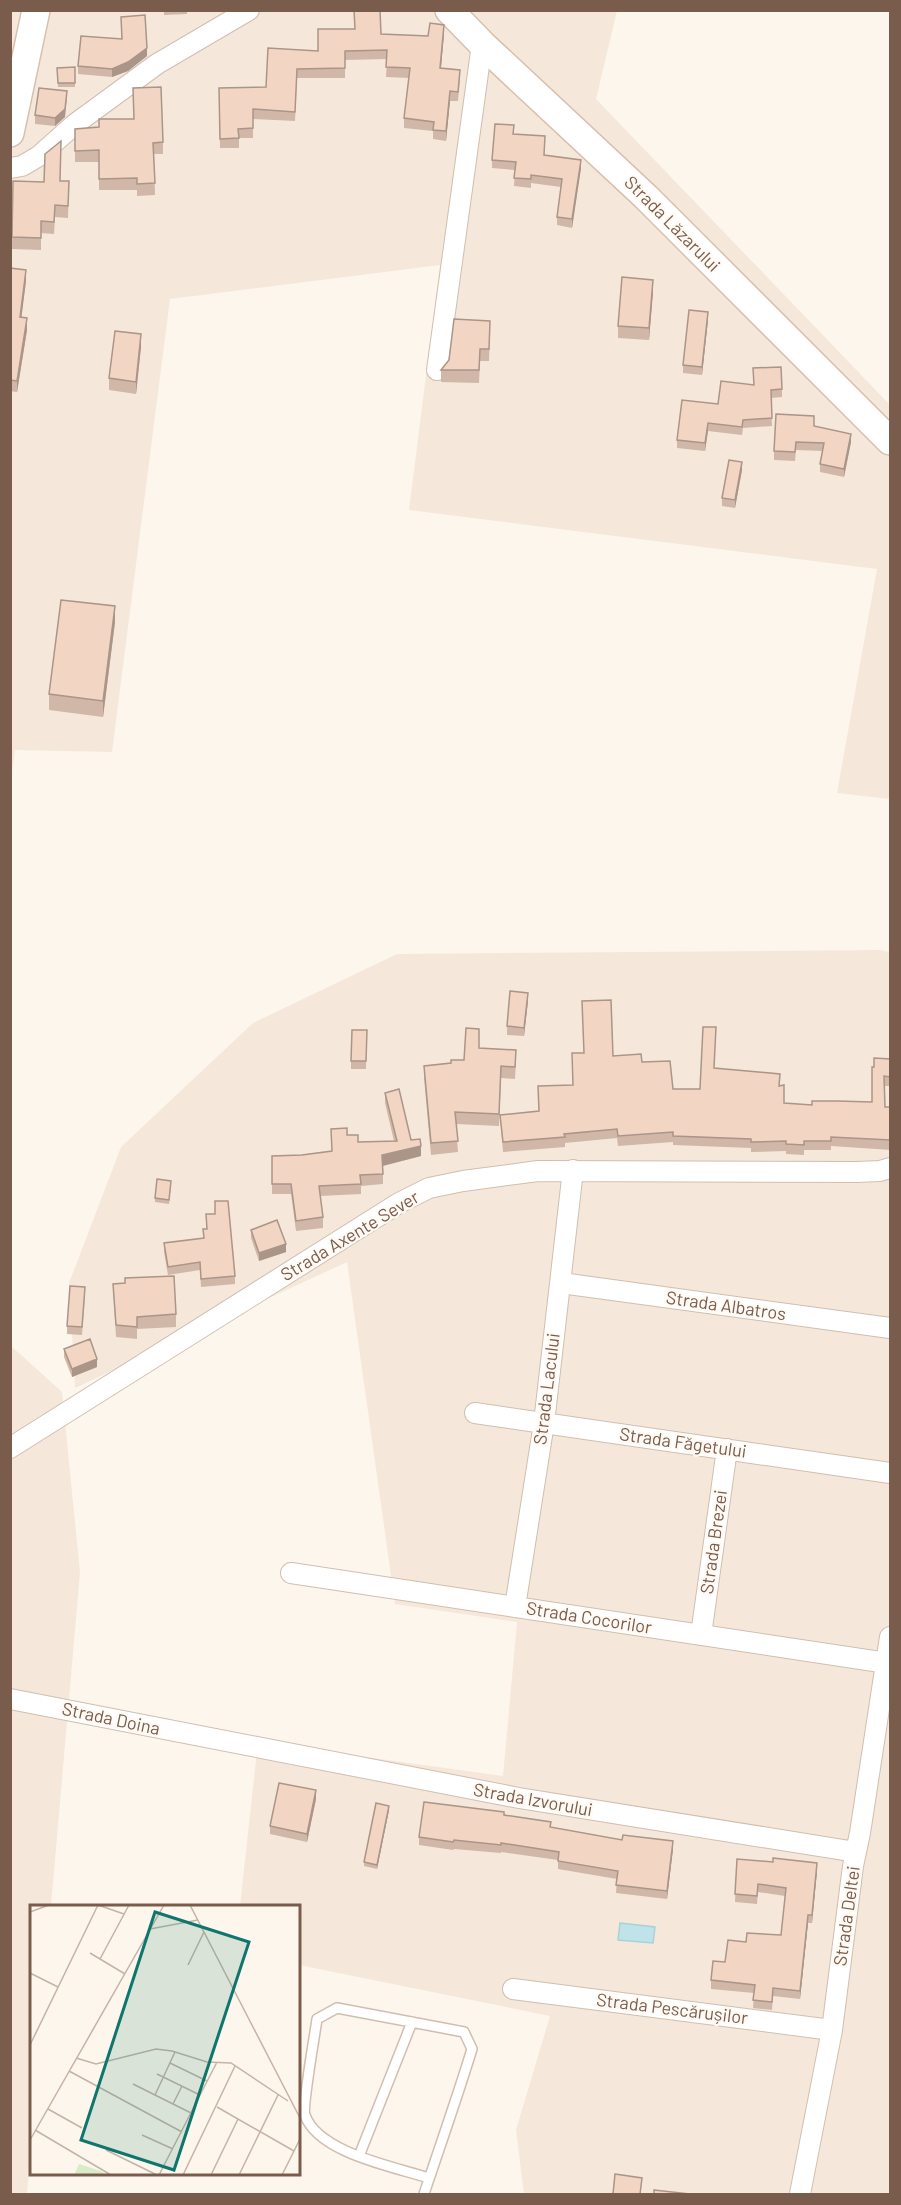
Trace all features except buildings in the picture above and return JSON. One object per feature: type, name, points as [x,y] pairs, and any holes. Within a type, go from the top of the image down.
[{"type":"street","points":[[10,133],[36,10]]},
{"type":"street","points":[[10,168],[22,166],[39,156],[75,124],[157,64],[249,10]]},
{"type":"street","name":"Strada Lăzarului","points":[[449,10],[482,44],[646,196],[891,441]]},
{"type":"street","points":[[438,370],[482,44]]},
{"type":"street","name":"Strada Lacului","points":[[515,1607],[544,1423],[573,1170]]},
{"type":"street","name":"Strada Axente Sever","points":[[10,1448],[399,1203],[429,1188],[463,1180],[538,1171],[887,1171]]},
{"type":"street","name":"Strada Albatros","points":[[561,1283],[891,1328]]},
{"type":"street","name":"Strada Făgetului","points":[[475,1413],[891,1473]]},
{"type":"street","name":"Strada Brezei","points":[[701,1635],[727,1449]]},
{"type":"street","name":"Strada Cocorilor","points":[[291,1573],[887,1662]]},
{"type":"street","name":"Strada Deltei","points":[[800,2194],[832,2030],[856,1852],[891,1637]]},
{"type":"street","name":"Strada Doina","points":[[10,1699],[98,1715],[212,1740]]},
{"type":"street","name":"Strada Izvorului","points":[[212,1740],[519,1798],[856,1852]]},
{"type":"street","name":"Strada Pescărușilor","points":[[513,1989],[832,2030]]},
{"type":"lane","points":[[424,2194],[471,2049],[464,2032],[337,2008],[317,2019],[304,2114],[316,2133],[339,2149],[429,2178]]},
{"type":"lane","points":[[359,2156],[412,2022]]},
{"type":"shaded area","points":[[11,11],[617,11],[596,99],[890,405],[890,799],[837,793],[877,569],[409,510],[440,265],[170,299],[112,752],[15,750],[11,779]]},
{"type":"shaded area","points":[[880,950],[890,952],[890,2194],[524,2194],[516,2130],[550,2016],[300,1965],[300,1905],[240,1905],[258,1742],[503,1776],[517,1622],[395,1604],[347,1262],[75,1388],[69,1283],[121,1147],[253,1023],[397,954]]},
{"type":"shaded area","points":[[10,1345],[62,1392],[80,1572],[51,1905],[30,1905],[30,2160],[27,2194],[10,2194]]},
{"type":"water","points":[[620,1923],[655,1927],[653,1943],[618,1940]]}]
